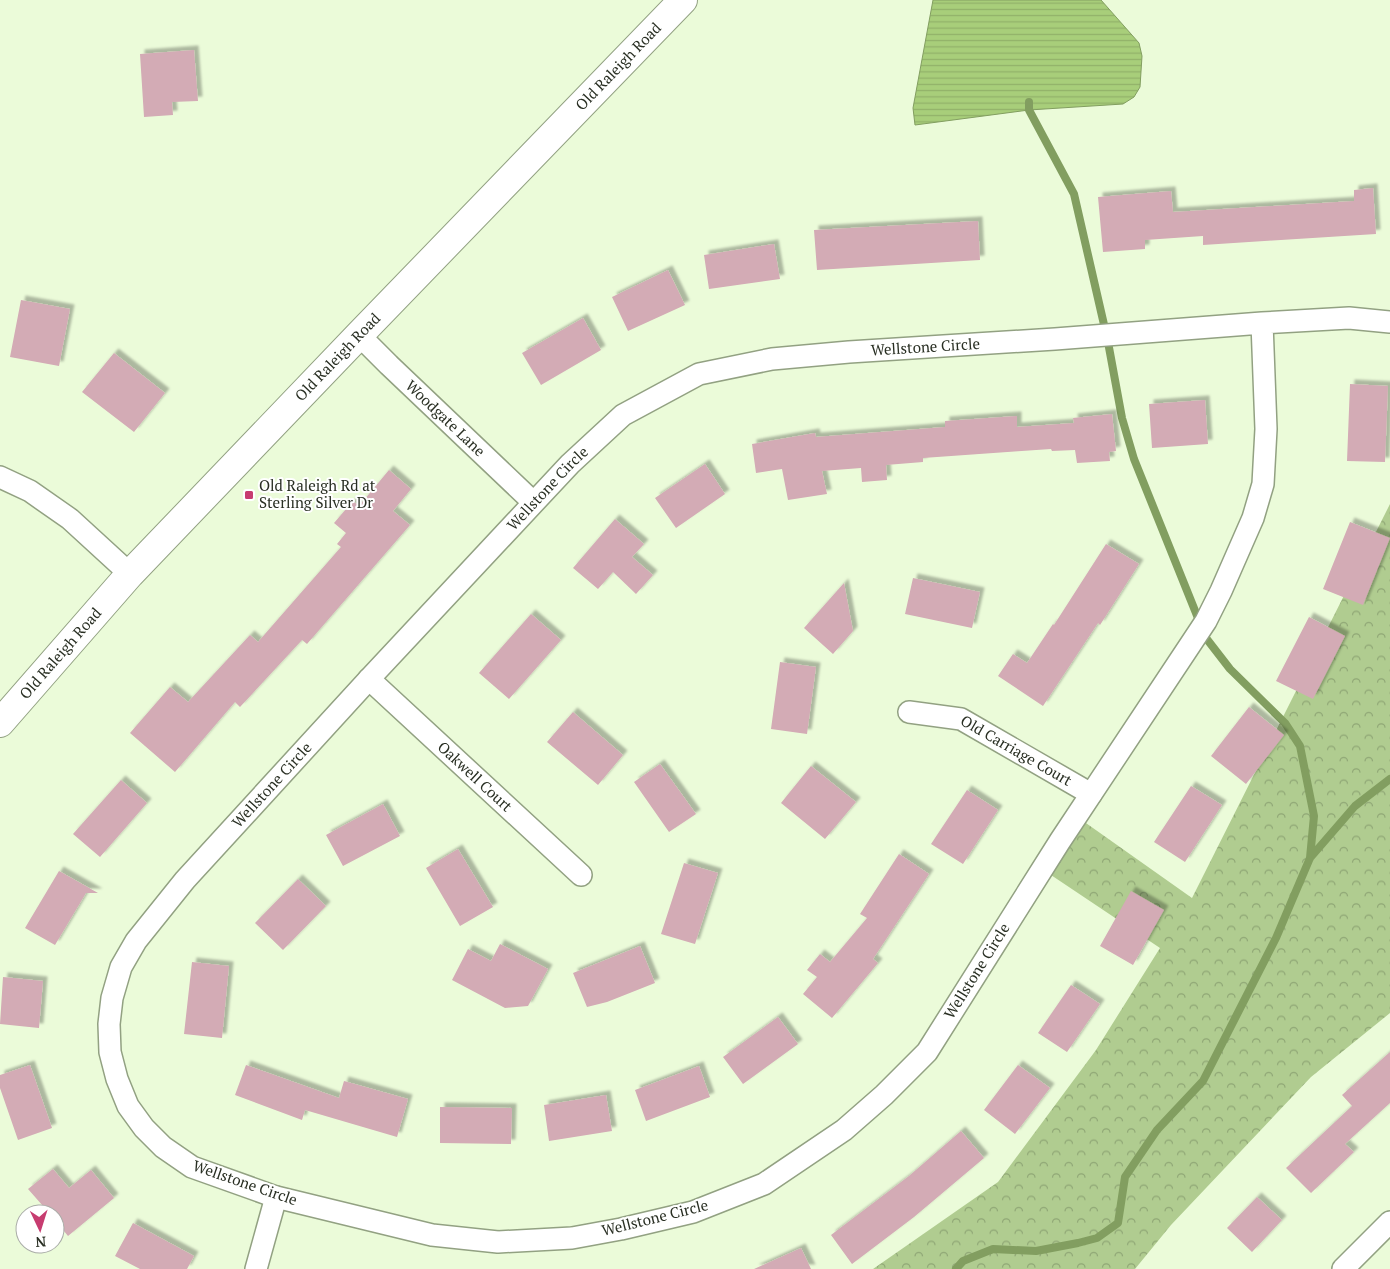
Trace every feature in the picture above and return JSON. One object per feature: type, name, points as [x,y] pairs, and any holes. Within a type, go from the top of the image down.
[{"type":"main road","name":"Old Raleigh Road","points":[[0,724],[130,574],[683,0]]},
{"type":"street","name":"Wellstone Circle","points":[[1262,323],[1266,429],[1263,484],[1253,518],[1206,621],[1091,794],[927,1052],[884,1095],[844,1130],[764,1184],[693,1212],[572,1238],[498,1242],[432,1235],[276,1197],[192,1167],[163,1147],[144,1128],[128,1106],[116,1079],[110,1052],[109,1024],[112,998],[121,967],[142,933],[184,880],[369,678],[533,502],[570,464],[623,416],[699,374],[772,359],[1262,323],[1348,318],[1390,322]]},
{"type":"street","name":"Woodgate Lane","points":[[359,335],[388,365],[533,502]]},
{"type":"street","points":[[0,477],[30,491],[70,519],[130,574]]},
{"type":"street","name":"Oakwell Court","points":[[369,678],[581,875]]},
{"type":"street","name":"Old Carriage Court","points":[[909,712],[961,719],[1091,794]]},
{"type":"street","points":[[256,1269],[276,1197]]},
{"type":"street","points":[[1344,1269],[1390,1222]]},
{"type":"green space","points":[[1390,504],[1390,1013],[1311,1077],[1171,1225],[1135,1269],[873,1269],[998,1182],[1096,1050],[1160,948],[1042,869],[1076,816],[1192,898]]},
{"type":"shaded area","points":[[933,0],[1101,0],[1139,43],[1142,56],[1140,87],[1134,97],[1123,104],[1029,110],[915,125],[913,108]]},
{"type":"building","points":[[194,50],[198,101],[172,102],[173,115],[144,117],[140,54]]},
{"type":"building","points":[[1373,188],[1376,234],[1203,245],[1203,236],[1145,240],[1145,249],[1103,252],[1098,197],[1171,191],[1173,212],[1354,201],[1354,190]]},
{"type":"building","points":[[978,221],[980,260],[817,270],[814,230]]},
{"type":"building","points":[[774,244],[780,279],[709,289],[704,255]]},
{"type":"building","points":[[668,270],[685,305],[628,331],[612,297]]},
{"type":"building","points":[[21,300],[70,309],[59,366],[10,357]]},
{"type":"building","points":[[583,318],[601,350],[541,385],[522,353]]},
{"type":"building","points":[[114,353],[165,393],[134,432],[82,392]]},
{"type":"building","points":[[1350,384],[1388,386],[1385,462],[1347,461]]},
{"type":"building","points":[[1205,400],[1208,444],[1152,448],[1149,404]]},
{"type":"building","points":[[1112,414],[1116,451],[1109,452],[1110,461],[1077,463],[1075,450],[1052,451],[1051,449],[923,458],[923,462],[886,465],[887,480],[862,482],[861,468],[822,471],[827,494],[788,500],[782,469],[756,473],[752,444],[815,433],[816,437],[945,427],[945,421],[1017,416],[1017,427],[1074,423],[1073,418]]},
{"type":"building","points":[[705,464],[725,494],[676,528],[655,498]]},
{"type":"building","points":[[389,470],[411,489],[393,511],[410,525],[307,644],[302,640],[240,707],[235,702],[175,772],[130,733],[170,687],[188,702],[250,635],[258,642],[341,547],[337,544],[346,533],[334,523],[353,501],[359,506]]},
{"type":"building","points":[[615,519],[644,544],[632,557],[653,575],[636,594],[613,572],[598,589],[573,568]]},
{"type":"building","points":[[1350,522],[1390,538],[1363,605],[1323,589]]},
{"type":"building","points":[[1106,544],[1139,564],[1100,625],[1098,623],[1043,706],[998,676],[1013,654],[1027,663]]},
{"type":"building","points":[[913,578],[980,592],[972,628],[905,614]]},
{"type":"building","points":[[844,583],[853,631],[833,654],[804,628]]},
{"type":"building","points":[[531,614],[561,640],[509,699],[479,673]]},
{"type":"building","points":[[1309,617],[1345,636],[1313,699],[1276,681]]},
{"type":"building","points":[[780,662],[816,667],[807,734],[771,729]]},
{"type":"building","points":[[1249,707],[1284,735],[1246,784],[1211,756]]},
{"type":"building","points":[[573,712],[623,755],[598,785],[547,742]]},
{"type":"building","points":[[660,764],[696,814],[669,832],[634,782]]},
{"type":"building","points":[[811,766],[856,802],[825,839],[781,803]]},
{"type":"building","points":[[121,780],[147,803],[100,857],[73,834]]},
{"type":"building","points":[[1191,786],[1222,805],[1185,862],[1154,842]]},
{"type":"building","points":[[967,790],[998,810],[963,864],[931,844]]},
{"type":"building","points":[[383,804],[400,836],[343,866],[326,835]]},
{"type":"building","points":[[458,849],[493,907],[460,926],[426,868]]},
{"type":"building","points":[[899,854],[929,874],[873,959],[878,963],[832,1018],[803,994],[817,977],[807,970],[820,954],[830,962],[867,918],[860,914]]},
{"type":"building","points":[[684,863],[718,873],[695,944],[661,934]]},
{"type":"building","points":[[59,871],[98,893],[86,893],[55,945],[25,928]]},
{"type":"building","points":[[298,879],[326,906],[283,950],[255,923]]},
{"type":"building","points":[[1131,891],[1164,910],[1133,965],[1100,946]]},
{"type":"building","points":[[500,944],[548,969],[528,1006],[505,1008],[452,980],[468,949],[491,961]]},
{"type":"building","points":[[640,946],[655,983],[607,1002],[587,1007],[573,973]]},
{"type":"building","points":[[192,962],[229,966],[222,1038],[184,1034]]},
{"type":"building","points":[[3,977],[43,981],[39,1028],[0,1024]]},
{"type":"building","points":[[1071,985],[1100,1004],[1067,1052],[1038,1033]]},
{"type":"building","points":[[778,1017],[798,1044],[743,1084],[723,1057]]},
{"type":"building","points":[[1390,1052],[1390,1103],[1345,1144],[1354,1152],[1311,1193],[1286,1168],[1352,1106],[1342,1095]]},
{"type":"building","points":[[30,1065],[52,1128],[18,1140],[0,1088],[0,1075]]},
{"type":"building","points":[[246,1065],[339,1098],[344,1081],[408,1099],[397,1137],[305,1110],[302,1120],[235,1095]]},
{"type":"building","points":[[1018,1065],[1050,1088],[1015,1134],[984,1110]]},
{"type":"building","points":[[699,1066],[710,1097],[646,1121],[635,1090]]},
{"type":"building","points":[[606,1095],[612,1131],[549,1141],[544,1105]]},
{"type":"building","points":[[440,1107],[512,1108],[511,1144],[440,1143]]},
{"type":"building","points":[[961,1131],[984,1158],[914,1217],[852,1264],[831,1235],[909,1176]]},
{"type":"building","points":[[53,1169],[69,1188],[91,1170],[114,1198],[68,1236],[65,1232],[65,1204],[41,1204],[28,1189]]},
{"type":"building","points":[[1257,1197],[1282,1220],[1252,1252],[1227,1228]]},
{"type":"building","points":[[133,1223],[194,1256],[187,1269],[140,1269],[115,1256]]},
{"type":"building","points":[[801,1248],[811,1269],[754,1269]]},
{"type":"waterway","points":[[1029,102],[1029,110],[1074,194],[1108,342],[1122,418],[1134,459],[1206,638],[1230,669],[1285,723],[1300,746],[1314,816],[1310,858]]},
{"type":"waterway","points":[[956,1269],[963,1261],[993,1249],[1036,1251],[1078,1243],[1097,1238],[1118,1223],[1125,1177],[1157,1130],[1203,1081],[1276,938],[1310,858],[1355,806],[1390,779]]},
{"type":"place","name":"Old Raleigh Rd at Sterling Silver Dr","points":[[249,495]]}]
